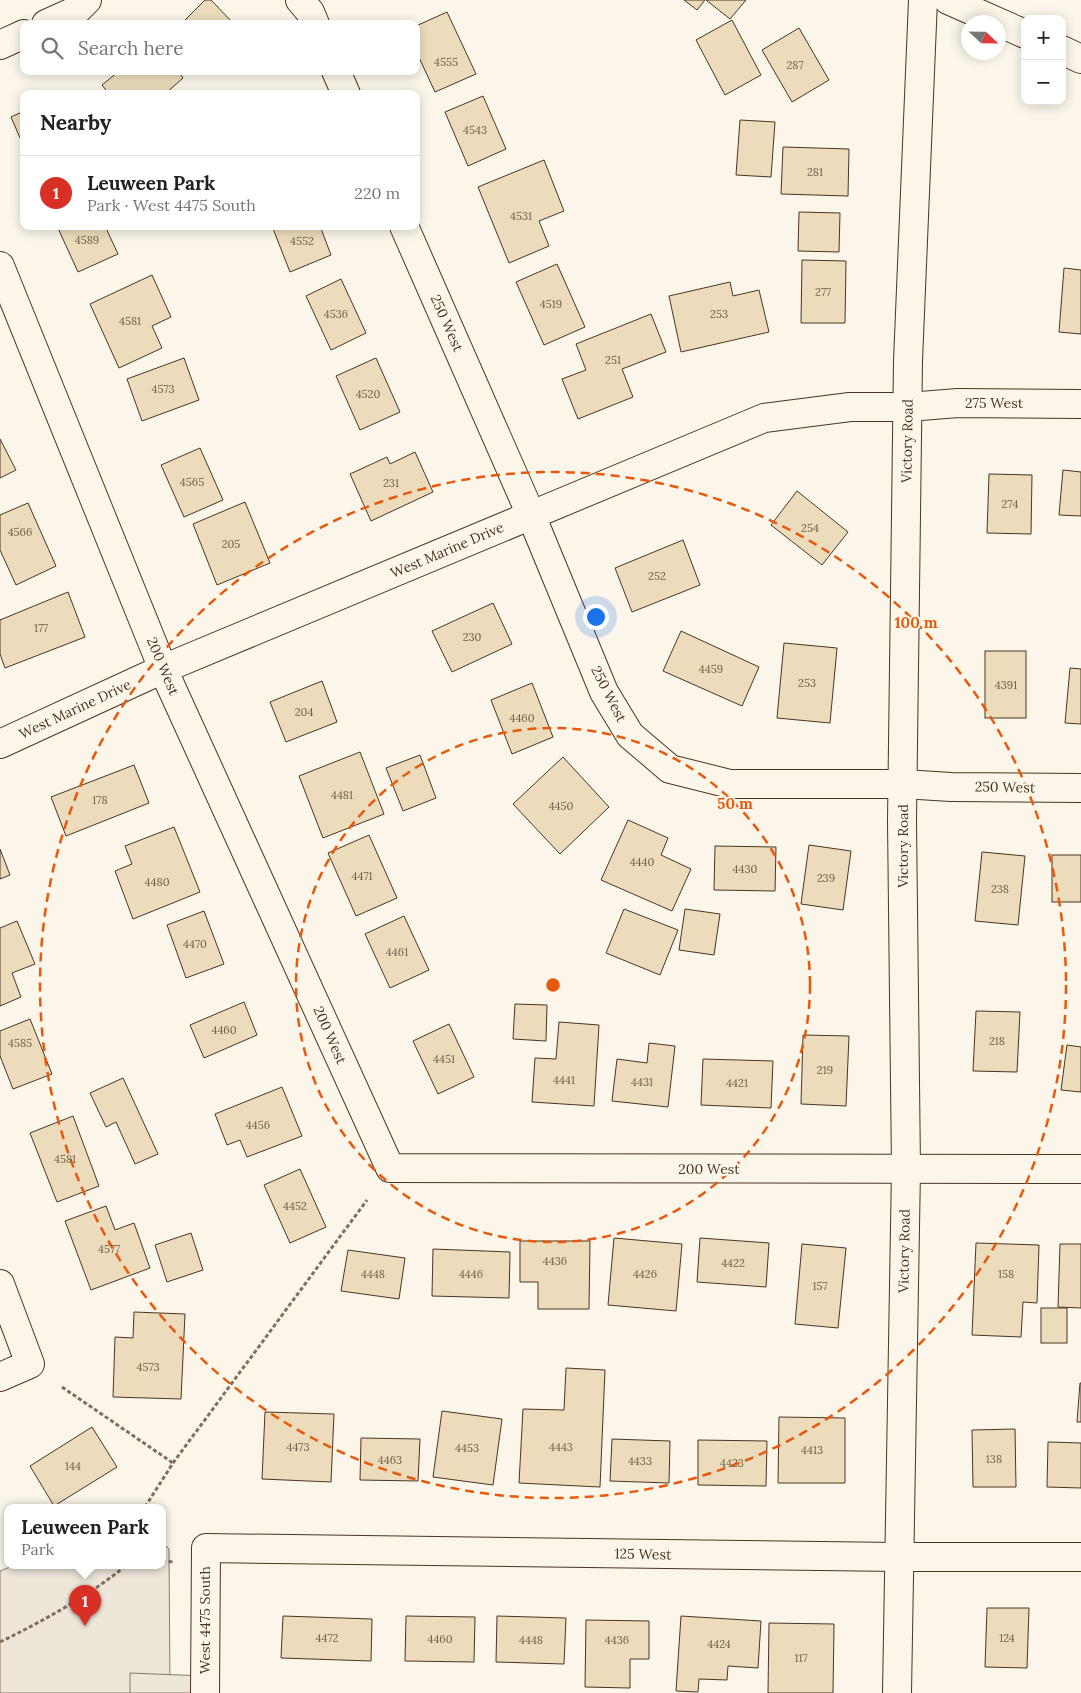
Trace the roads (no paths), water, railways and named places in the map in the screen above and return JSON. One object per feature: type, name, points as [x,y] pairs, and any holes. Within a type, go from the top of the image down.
[{"type":"street","points":[[55,20],[77,10],[87,0]]},
{"type":"street","points":[[300,0],[310,12],[313,20]]},
{"type":"street","name":"Victory Road","points":[[897,1693],[906,1169],[902,840],[908,361],[923,0]]},
{"type":"street","points":[[948,0],[1021,32]]},
{"type":"street","points":[[0,45],[20,36]]},
{"type":"street","points":[[1066,52],[1081,59]]},
{"type":"street","points":[[338,75],[344,90]]},
{"type":"street","name":"250 West","points":[[406,230],[531,515],[604,692],[630,735],[670,769],[730,784],[903,784],[951,787],[1081,788]]},
{"type":"street","name":"200 West","points":[[0,266],[163,669],[390,1168],[1081,1169]]},
{"type":"street","name":"275 West","points":[[908,407],[958,403],[1081,404]]},
{"type":"street","name":"West Marine Drive","points":[[0,744],[163,669],[764,418],[850,407],[908,407]]},
{"type":"street","points":[[0,1284],[30,1364],[0,1377]]},
{"type":"street","name":"125 West","points":[[206,1548],[898,1558],[1081,1558]]},
{"type":"street","name":"West 4475 South","points":[[205,1693],[206,1548]]},
{"type":"place","name":"Leuween Park","points":[[85,1626]]}]
